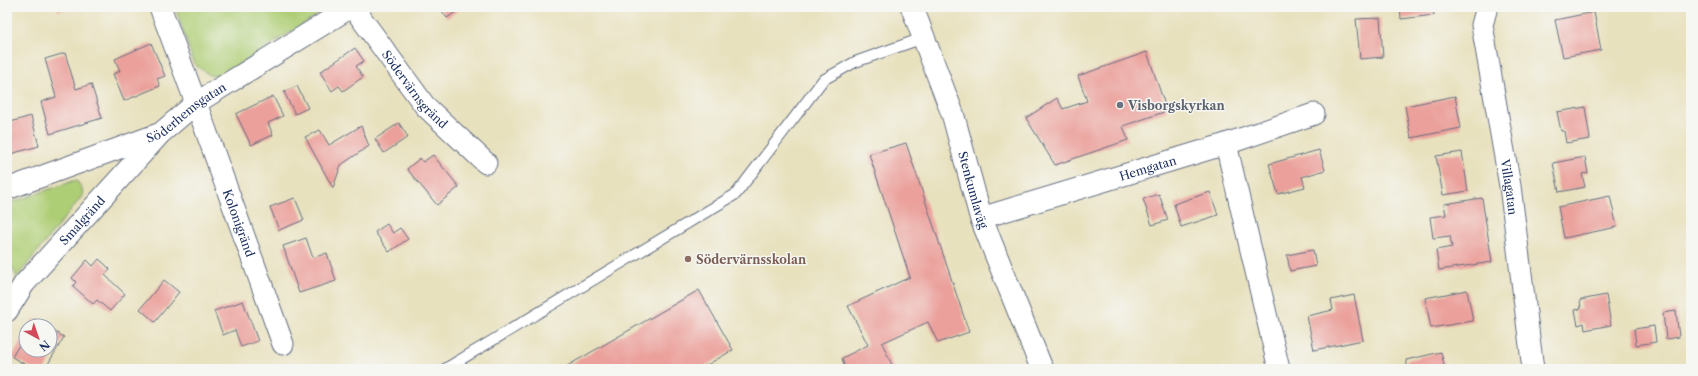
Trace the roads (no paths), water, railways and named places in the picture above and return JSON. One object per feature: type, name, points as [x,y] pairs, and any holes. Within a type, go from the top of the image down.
[{"type":"street","name":"Kolonigränd","points":[[160,7],[283,344]]},
{"type":"street","name":"Söderhemsgatan","points":[[7,189],[161,133],[196,103],[352,7]]},
{"type":"street","name":"Södervärnsgränd","points":[[352,7],[425,106],[486,163]]},
{"type":"street","name":"Stenkumlaväg","points":[[912,7],[953,115],[981,218],[1042,369]]},
{"type":"street","name":"Villagatan","points":[[1487,7],[1482,25],[1510,186],[1534,369]]},
{"type":"street","name":"Hemgatan","points":[[981,218],[1226,144],[1314,114]]},
{"type":"street","name":"Smalgränd","points":[[7,311],[24,284],[161,133]]},
{"type":"street","points":[[1226,144],[1279,369]]},
{"type":"lane","points":[[445,369],[736,194],[823,80],[855,62],[923,38]]},
{"type":"place","name":"Visborgskyrkan","points":[[1120,105]]},
{"type":"place","name":"Södervärnsskolan","points":[[688,259]]}]
